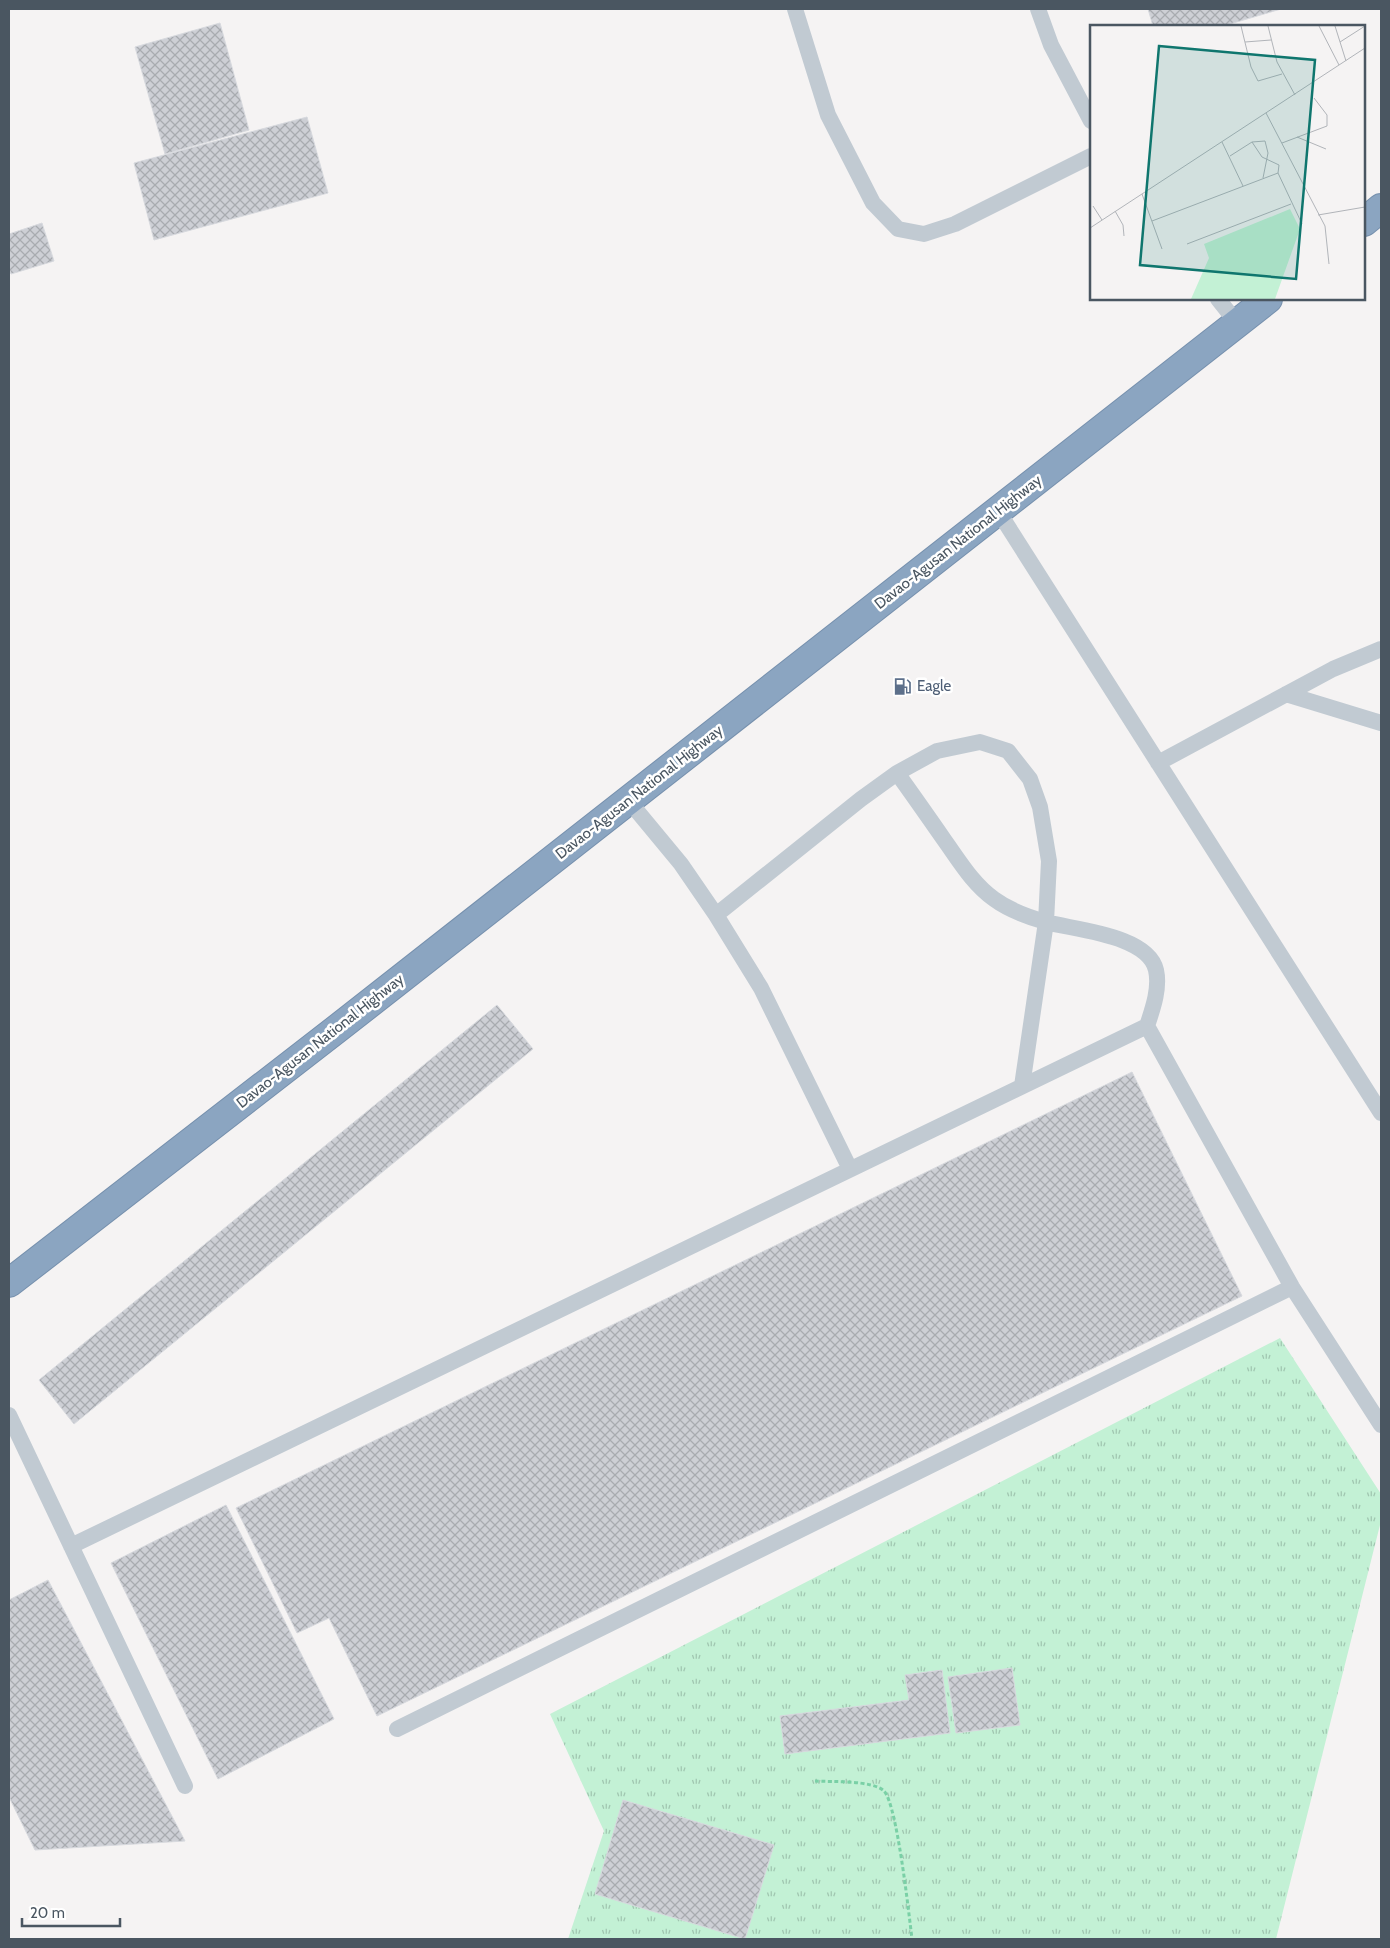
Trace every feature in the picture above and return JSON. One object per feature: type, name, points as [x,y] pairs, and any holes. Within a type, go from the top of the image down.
[{"type":"highway","points":[[1365,221],[1381,208]]},
{"type":"highway","name":"Davao-Agusan National Highway","points":[[9,1283],[1267,300]]},
{"type":"lane","points":[[795,9],[828,116],[873,203],[898,229],[924,234],[955,224],[1090,156]]},
{"type":"lane","points":[[1038,9],[1051,45],[1090,119]]},
{"type":"lane","points":[[1219,300],[1237,323]]},
{"type":"lane","points":[[998,510],[1381,1113]]},
{"type":"lane","points":[[1158,763],[1333,669],[1381,649]]},
{"type":"lane","points":[[1286,694],[1381,723]]},
{"type":"lane","points":[[716,915],[897,772],[937,751],[980,742],[1008,751],[1030,779],[1040,807],[1049,861],[1046,922],[1022,1086]]},
{"type":"lane","points":[[71,1546],[1147,1026],[1155,1001],[1157,986],[1156,970],[1149,955],[1137,947],[1104,935],[1046,922],[1016,912],[994,900],[972,880],[897,772]]},
{"type":"lane","points":[[628,800],[681,864],[716,915],[761,988],[850,1169]]},
{"type":"lane","points":[[1147,1026],[1292,1287],[1381,1424]]},
{"type":"lane","points":[[397,1729],[1292,1287]]},
{"type":"lane","points":[[9,1415],[185,1786]]},
{"type":"path","points":[[816,1781],[873,1786],[884,1791],[891,1808],[897,1834],[912,1939]]},
{"type":"green space","points":[[1280,1338],[1381,1494],[1381,1521],[1276,1939],[568,1939],[604,1831],[550,1714]]},
{"type":"building","points":[[1148,9],[1281,9],[1226,25],[1153,25]]},
{"type":"building","points":[[220,23],[249,130],[165,154],[135,47]]},
{"type":"building","points":[[307,117],[328,193],[154,240],[134,163]]},
{"type":"building","points":[[42,223],[54,261],[11,274],[9,268],[9,234]]},
{"type":"building","points":[[497,1005],[533,1049],[74,1424],[39,1380]]},
{"type":"building","points":[[1132,1072],[1242,1296],[377,1716],[329,1618],[297,1633],[236,1508]]},
{"type":"building","points":[[226,1505],[334,1719],[218,1779],[111,1563]]},
{"type":"building","points":[[48,1580],[185,1841],[35,1850],[9,1797],[9,1600]]},
{"type":"building","points":[[1012,1668],[1020,1725],[956,1733],[948,1677]]},
{"type":"building","points":[[942,1670],[950,1733],[785,1754],[780,1716],[909,1700],[905,1675]]},
{"type":"building","points":[[623,1800],[774,1845],[745,1939],[595,1894]]},
{"type":"place","name":"Eagle","points":[[903,686]]}]
